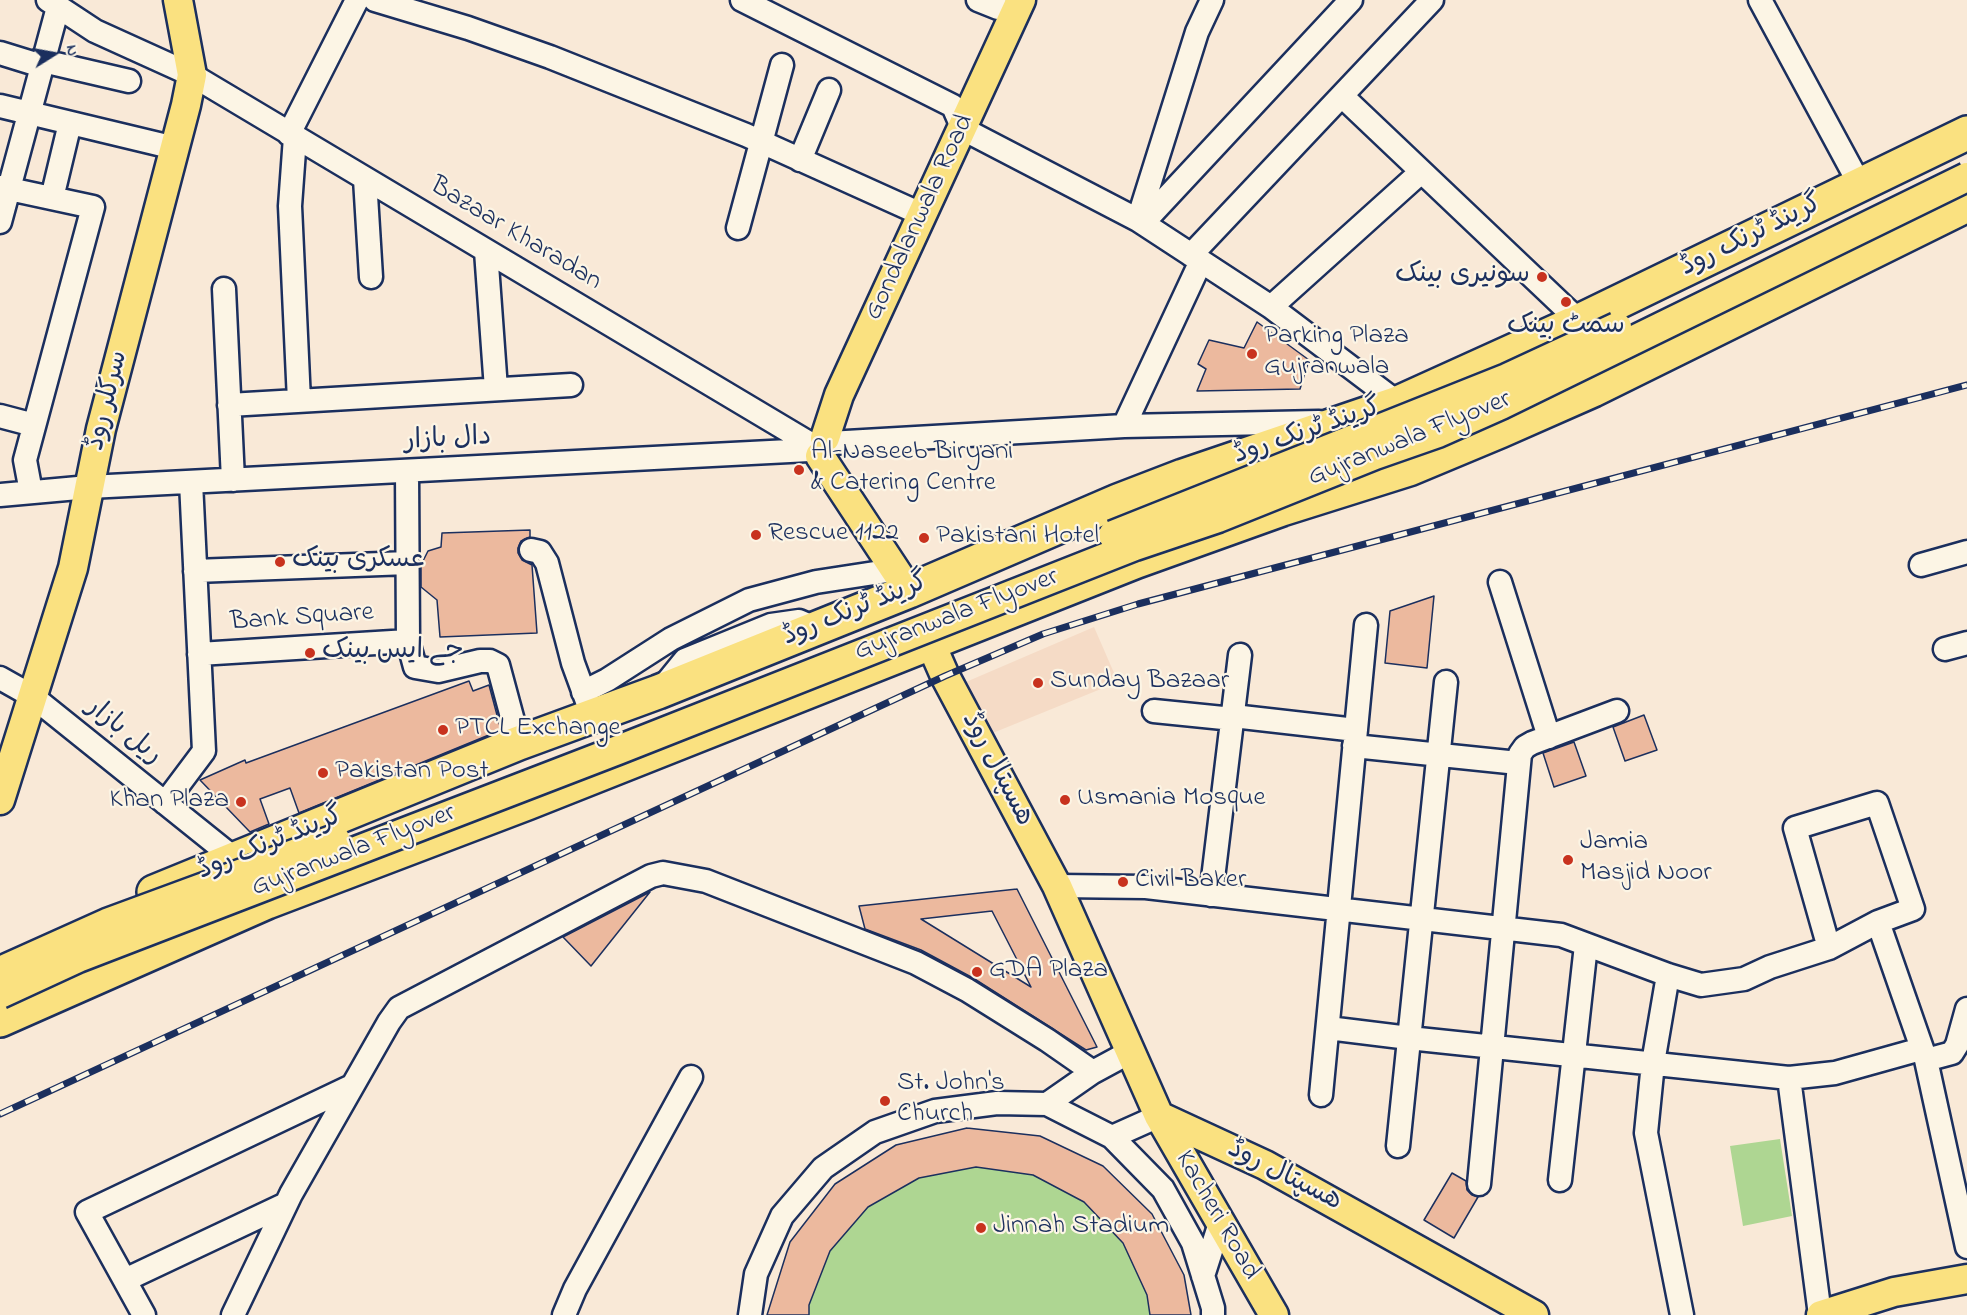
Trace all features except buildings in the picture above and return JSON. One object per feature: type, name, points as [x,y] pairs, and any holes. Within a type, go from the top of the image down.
[{"type":"highway","name":"گرینڈ ٹرنک روڈ","points":[[0,956],[519,743],[588,704],[658,692],[815,627],[901,581],[1183,476],[1398,403],[1579,321],[1967,133]]},
{"type":"highway","name":"گرینڈ ٹرنک روڈ","points":[[0,1020],[267,902],[684,741],[1137,561],[1282,509],[1409,469],[1593,390],[1967,205]]},
{"type":"highway","points":[[1118,501],[1137,561]]},
{"type":"highway","points":[[658,692],[684,741]]},
{"type":"main road","name":"سرکلر روڈ","points":[[0,800],[73,568],[104,418],[192,75],[178,0]]},
{"type":"main road","name":"Gondalanwala Road","points":[[817,445],[958,118],[999,2]]},
{"type":"main road","name":"Gondalanwala Road","points":[[817,445],[837,370],[910,209],[958,118]]},
{"type":"main road","name":"Gujranwala Flyover","points":[[0,971],[107,923],[428,804],[990,585],[1507,378],[1686,295],[1967,156]]},
{"type":"main road","name":"Gujranwala Flyover","points":[[0,994],[78,958],[618,750],[1135,546],[1218,518],[1375,455],[1438,433],[1501,405],[1967,177]]},
{"type":"main road","points":[[817,445],[901,581]]},
{"type":"main road","name":"ھسپتال روڈ","points":[[931,644],[1057,886],[1159,1116],[1265,1165],[1534,1315]]},
{"type":"main road","name":"Kacheri Road","points":[[1159,1116],[1274,1315]]},
{"type":"main road","points":[[1821,1315],[1894,1293],[1967,1279]]},
{"type":"street","points":[[299,401],[290,206],[292,135],[357,0]]},
{"type":"street","points":[[375,0],[468,28],[550,57],[763,143],[910,209]]},
{"type":"street","points":[[742,0],[958,118],[1141,222],[1271,307],[1398,403]]},
{"type":"street","points":[[1141,222],[1197,32],[1212,0]]},
{"type":"street","points":[[1141,222],[1351,0]]},
{"type":"street","points":[[1124,426],[1196,258],[1432,0]]},
{"type":"street","points":[[1760,0],[1860,185]]},
{"type":"street","name":"Bazaar Kharadan","points":[[53,3],[95,31],[192,75],[817,445]]},
{"type":"street","points":[[0,222],[5,188],[43,64],[53,3]]},
{"type":"street","points":[[0,53],[129,81]]},
{"type":"street","points":[[738,228],[763,143],[782,65]]},
{"type":"street","points":[[800,160],[829,90]]},
{"type":"street","points":[[1342,96],[1579,321]]},
{"type":"street","points":[[0,106],[175,148]]},
{"type":"street","points":[[52,198],[70,123]]},
{"type":"street","points":[[1271,307],[1421,172]]},
{"type":"street","points":[[365,179],[371,277]]},
{"type":"street","points":[[5,188],[93,207],[25,460],[31,492]]},
{"type":"street","points":[[486,251],[496,389]]},
{"type":"street","points":[[224,289],[232,480]]},
{"type":"street","points":[[229,405],[571,385]]},
{"type":"street","points":[[0,416],[34,425]]},
{"type":"street","name":"دال بازار","points":[[0,495],[89,487],[407,471],[1124,426],[1340,422]]},
{"type":"street","points":[[407,471],[408,641],[415,667],[421,670],[438,671],[480,661],[490,661],[498,665],[519,743]]},
{"type":"street","points":[[165,803],[204,751],[191,482]]},
{"type":"street","points":[[531,550],[540,552],[547,562],[573,663],[588,704]]},
{"type":"street","points":[[1921,565],[1967,552]]},
{"type":"street","points":[[195,571],[408,563]]},
{"type":"street","points":[[588,704],[607,680],[671,639],[749,600],[816,582],[901,581]]},
{"type":"street","points":[[1500,582],[1549,737]]},
{"type":"street","points":[[1322,1095],[1366,625]]},
{"type":"street","name":"Bank Square","points":[[199,654],[408,641]]},
{"type":"street","points":[[1211,895],[1240,655]]},
{"type":"street","name":"ریل بازار","points":[[0,678],[32,696],[235,859]]},
{"type":"street","points":[[1398,1146],[1446,682]]},
{"type":"street","points":[[1154,711],[1233,717],[1437,754],[1518,763]]},
{"type":"street","points":[[1479,1184],[1520,754],[1525,747],[1617,711]]},
{"type":"street","points":[[1057,886],[1146,887],[1560,935],[1701,985],[1744,979],[1770,967],[1829,948],[1878,921],[1913,909],[1877,803],[1795,828],[1829,948]]},
{"type":"street","points":[[233,1315],[286,1204],[399,1008],[651,876],[663,873],[706,881],[916,963],[966,990],[1047,1040],[1093,1072]]},
{"type":"street","points":[[1878,921],[1924,1054],[1957,1162],[1967,1246]]},
{"type":"street","points":[[1560,1180],[1586,945]]},
{"type":"street","points":[[1668,975],[1653,1064],[1646,1133],[1682,1315]]},
{"type":"street","points":[[1328,1028],[1789,1078],[1835,1073],[1924,1054],[1952,1053],[1957,1045],[1967,1009]]},
{"type":"street","points":[[1047,1104],[1093,1072],[1130,1052]]},
{"type":"street","points":[[564,1315],[575,1288],[691,1077]]},
{"type":"street","points":[[1789,1078],[1821,1315]]},
{"type":"street","points":[[144,1315],[87,1212],[352,1086]]},
{"type":"street","points":[[750,1315],[756,1274],[782,1216],[823,1168],[875,1132],[935,1111],[997,1103],[1047,1104],[1112,1137],[1163,1189],[1193,1243],[1213,1308],[1213,1315]]},
{"type":"street","points":[[1112,1137],[1159,1116]]},
{"type":"street","points":[[124,1280],[286,1204]]},
{"type":"street","points":[[1203,1276],[1220,1223]]},
{"type":"shaded area","name":"Sunday Bazaar","points":[[1094,627],[1118,682],[983,737],[959,685]]},
{"type":"green space","name":"Jinnah Stadium","points":[[967,1128],[1040,1136],[1103,1166],[1152,1214],[1184,1275],[1191,1315],[768,1315],[790,1242],[835,1184],[896,1145]]},
{"type":"green space","points":[[1780,1139],[1792,1216],[1743,1226],[1730,1146]]},
{"type":"railway","points":[[0,1114],[945,676],[1043,634],[1138,604],[1967,385]]},
{"type":"place","name":"سونیری بینک","points":[[1542,277]]},
{"type":"place","name":"سمٹ بینک","points":[[1566,302]]},
{"type":"place","name":"Parking Plaza Gujranwala","points":[[1252,354]]},
{"type":"place","name":"Al-Naseeb Biryani & Catering Centre","points":[[799,470]]},
{"type":"place","name":"Rescue 1122","points":[[756,535]]},
{"type":"place","name":"Pakistani Hotel","points":[[924,538]]},
{"type":"place","name":"عسکری بینک","points":[[280,562]]},
{"type":"place","name":"جے ایس بینک","points":[[310,653]]},
{"type":"place","name":"Sunday Bazaar","points":[[1038,683]]},
{"type":"place","name":"PTCL Exchange","points":[[443,730]]},
{"type":"place","name":"Pakistan Post","points":[[323,773]]},
{"type":"place","name":"Usmania Mosque","points":[[1065,800]]},
{"type":"place","name":"Khan Plaza","points":[[241,802]]},
{"type":"place","name":"Jamia Masjid Noor","points":[[1568,860]]},
{"type":"place","name":"Civil Baker","points":[[1123,882]]},
{"type":"place","name":"GDA Plaza","points":[[977,972]]},
{"type":"place","name":"St. John's Church","points":[[885,1101]]},
{"type":"place","name":"Jinnah Stadium","points":[[981,1228]]}]
